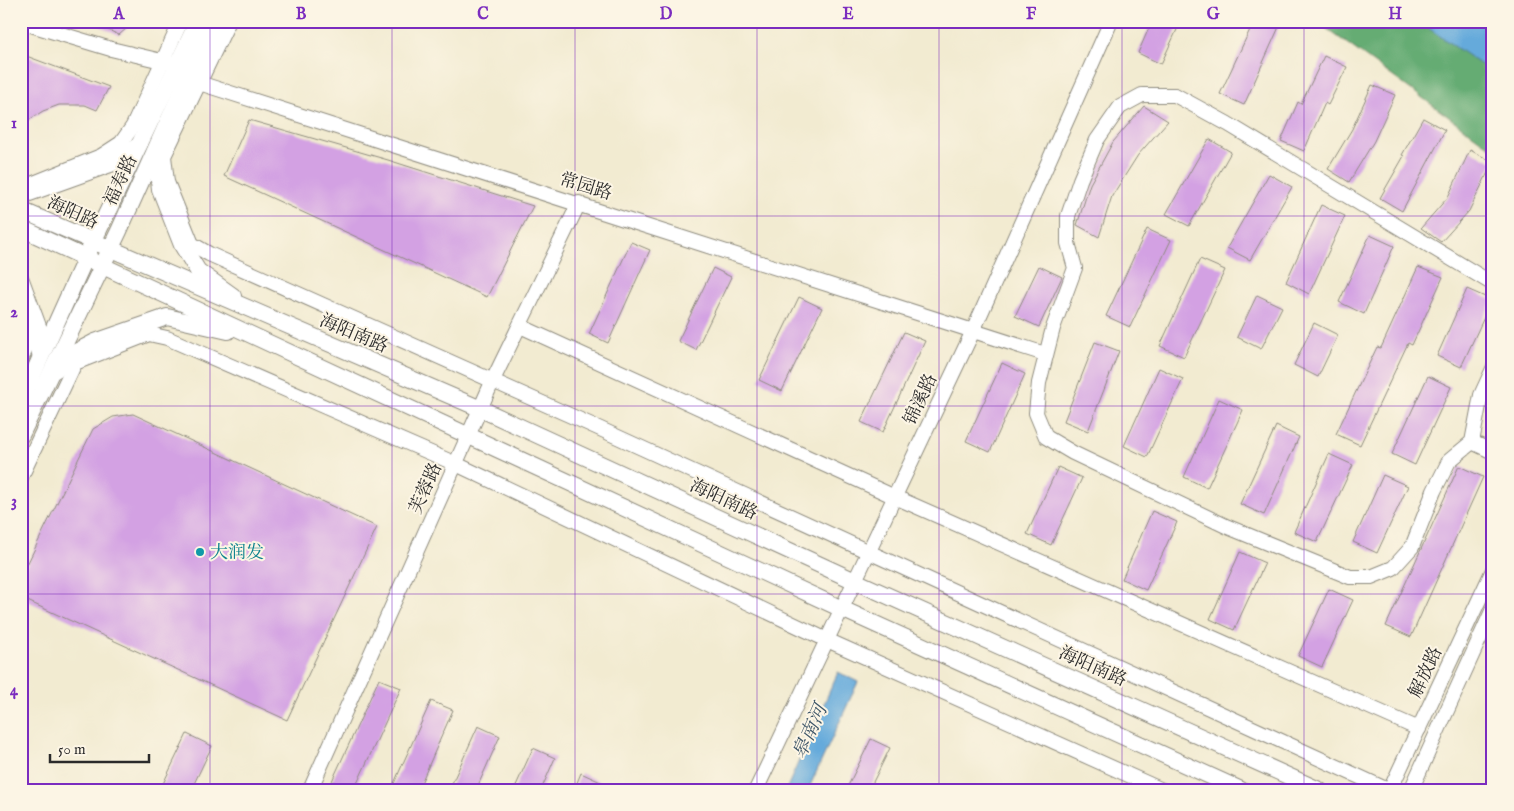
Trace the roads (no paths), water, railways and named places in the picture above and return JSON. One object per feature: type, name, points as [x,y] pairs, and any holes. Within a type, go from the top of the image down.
[{"type":"main road","name":"福寿路","points":[[21,401],[140,143],[170,63],[198,21]]},
{"type":"main road","name":"福寿路","points":[[21,435],[156,150],[194,81],[213,21]]},
{"type":"main road","points":[[21,196],[116,162],[140,143]]},
{"type":"main road","points":[[156,150],[160,189],[182,245],[198,271],[259,314]]},
{"type":"main road","name":"海阳路","points":[[21,210],[109,250]]},
{"type":"main road","name":"海阳路","points":[[21,228],[102,265]]},
{"type":"main road","name":"海阳南路","points":[[109,250],[481,409],[855,582],[1319,790]]},
{"type":"main road","points":[[102,265],[842,609],[1241,790]]},
{"type":"main road","points":[[21,280],[39,330],[40,359]]},
{"type":"main road","points":[[47,379],[70,355],[86,346],[167,317],[255,336]]},
{"type":"street","points":[[21,188],[101,156],[122,143],[170,63],[181,21]]},
{"type":"street","points":[[229,21],[194,81],[164,156],[168,182],[192,244],[209,254],[493,380],[1389,790]]},
{"type":"street","name":"锦溪路","points":[[756,790],[973,331],[1111,21]]},
{"type":"street","points":[[21,22],[111,49],[170,63]]},
{"type":"street","name":"常园路","points":[[194,81],[1045,354]]},
{"type":"street","points":[[1493,284],[1228,124],[1175,95],[1142,95],[1120,108],[1097,140],[1080,180],[1068,216],[1068,243],[1075,268],[1045,354],[1039,383],[1036,413],[1046,436],[1073,453],[1228,528],[1350,577],[1372,577],[1393,568],[1412,547],[1434,491],[1449,461],[1472,442],[1481,395],[1493,369]]},
{"type":"street","name":"芙蓉路","points":[[310,790],[493,380],[579,203]]},
{"type":"street","points":[[21,304],[29,342],[21,360]]},
{"type":"street","points":[[520,326],[894,497],[1419,729]]},
{"type":"street","points":[[21,477],[75,363],[149,334],[167,338],[456,464],[827,640],[1162,790]]},
{"type":"street","points":[[1472,442],[1493,452]]},
{"type":"street","name":"解放路","points":[[1389,790],[1493,570]]},
{"type":"street","name":"解放路","points":[[1411,790],[1493,609]]},
{"type":"water","points":[[1418,21],[1493,21],[1493,73]]},
{"type":"water","points":[[838,672],[858,682],[808,790],[786,790]]},
{"type":"place","name":"大润发","points":[[200,552]]},
{"type":"water label","name":"皋南河","points":[[809,731]]}]
